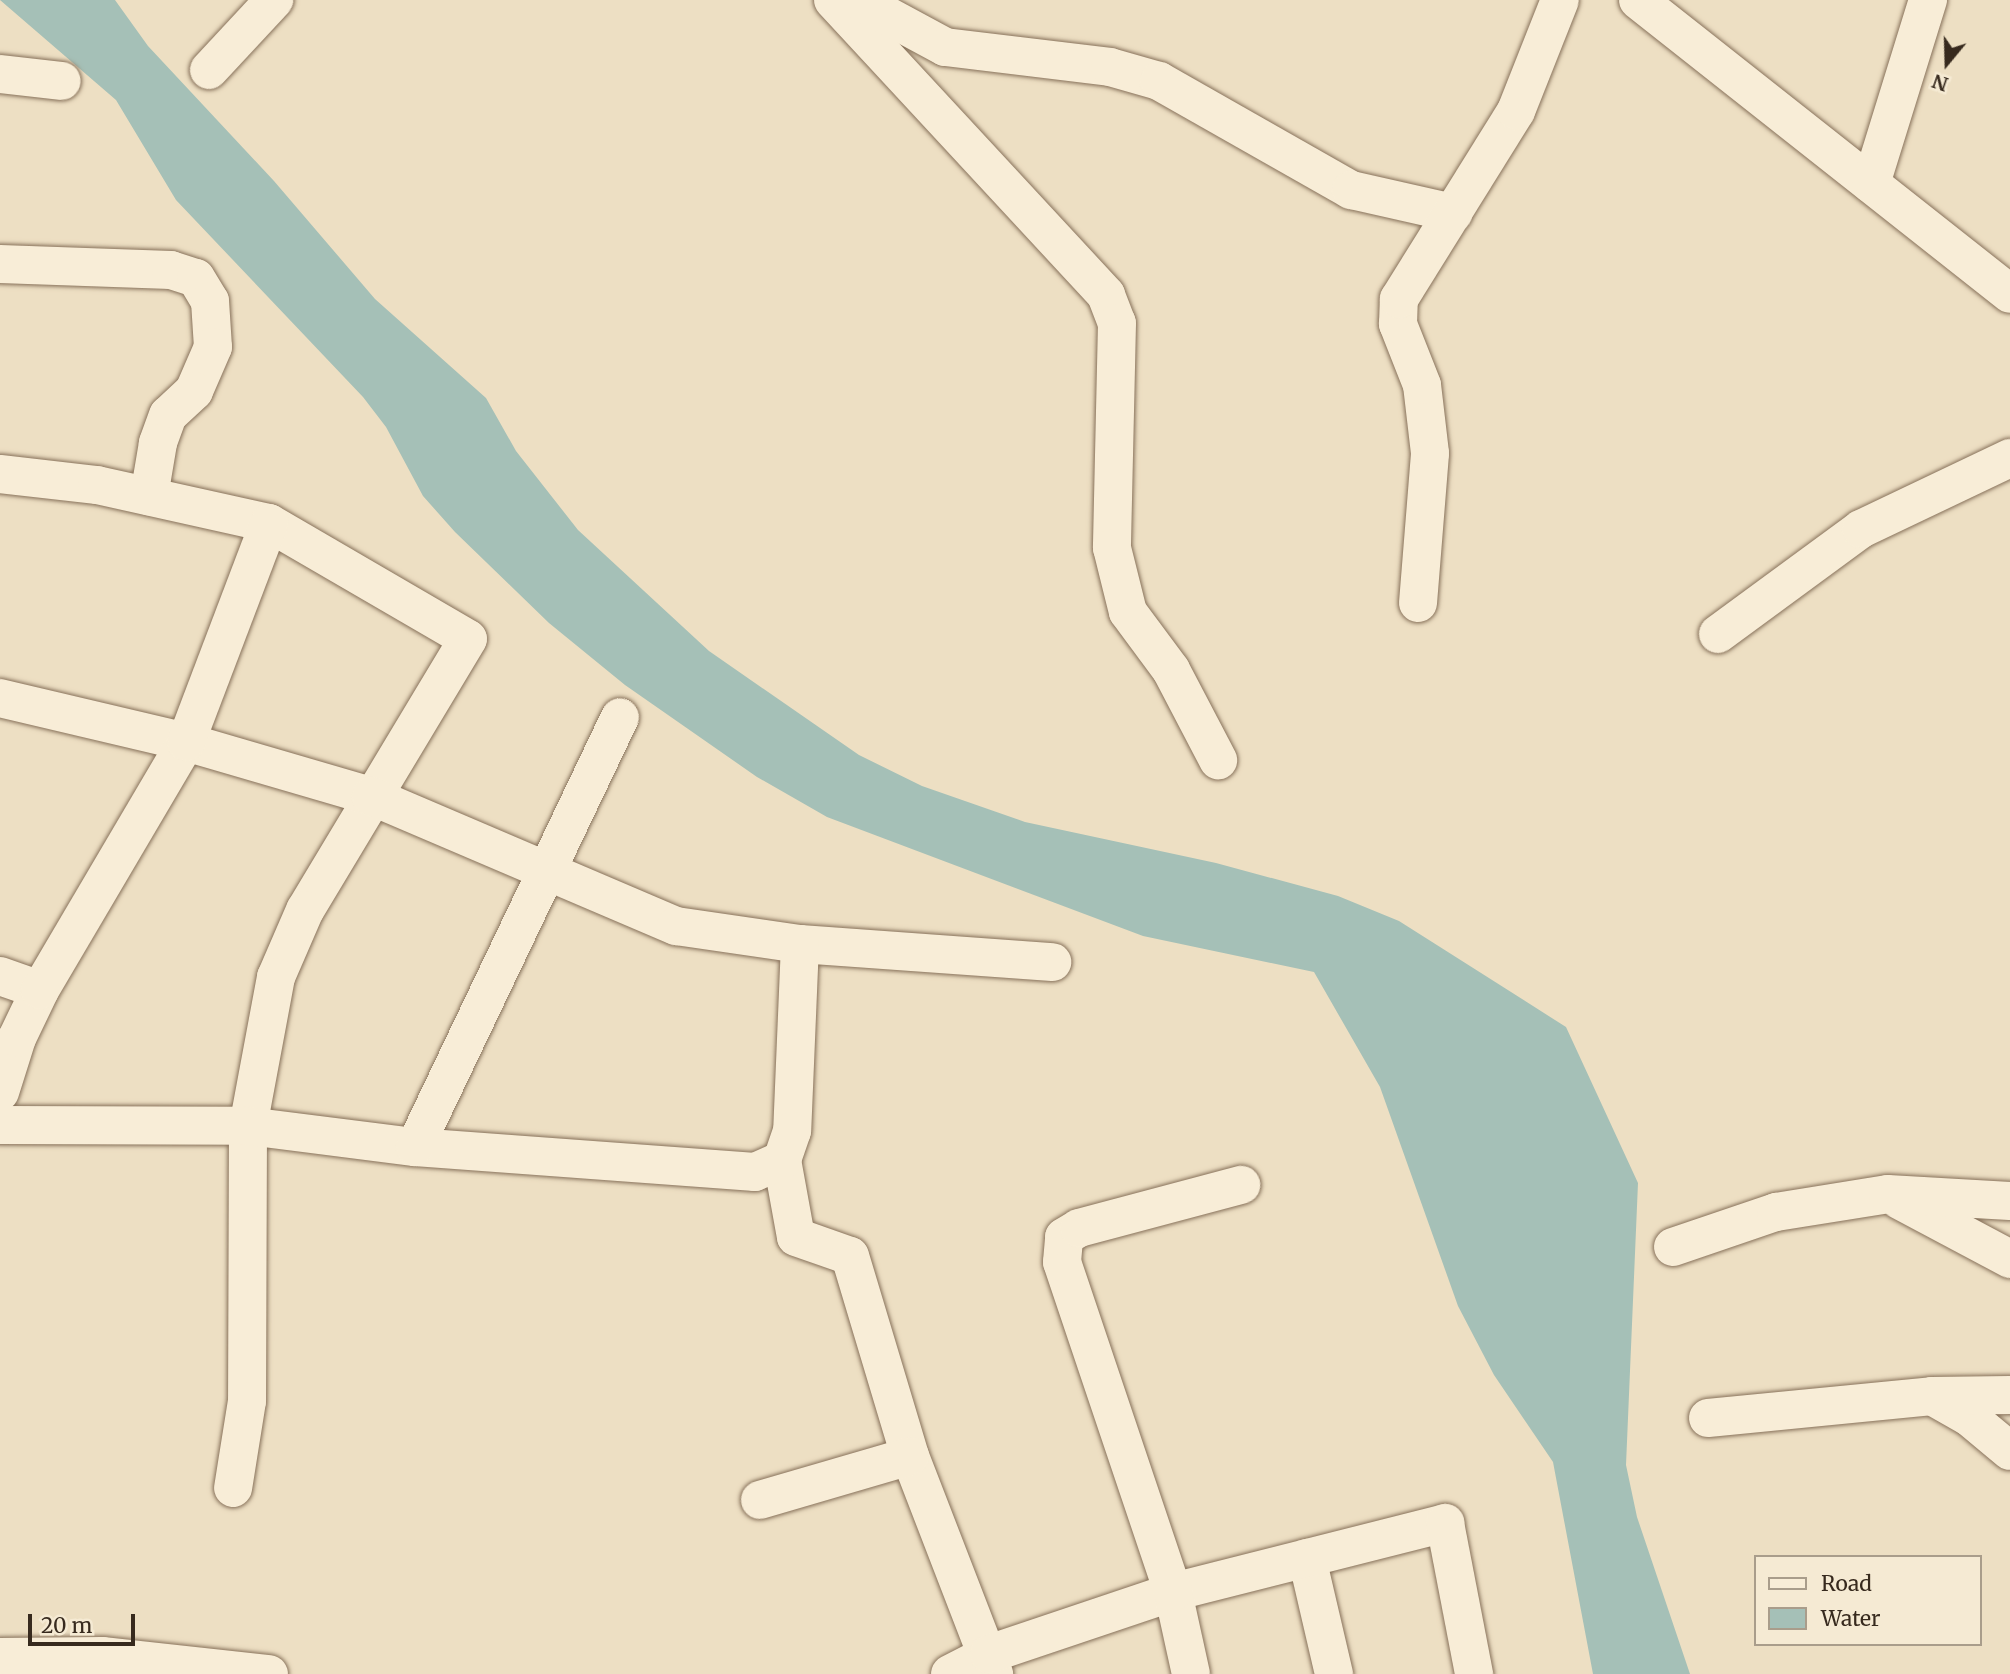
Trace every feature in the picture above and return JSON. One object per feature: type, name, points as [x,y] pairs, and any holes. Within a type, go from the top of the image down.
[{"type":"street","points":[[833,0],[1106,295],[1117,323],[1112,375],[1112,548],[1118,573],[1128,612],[1171,670],[1218,760]]},
{"type":"street","points":[[858,0],[945,47],[1110,66],[1158,81],[1350,190],[1453,213]]},
{"type":"street","points":[[1418,603],[1430,453],[1422,384],[1398,324],[1399,299],[1516,111],[1560,0]]},
{"type":"street","points":[[1637,0],[2010,295]]},
{"type":"street","points":[[1871,184],[1927,0]]},
{"type":"street","points":[[209,70],[274,1]]},
{"type":"street","points":[[0,74],[62,81]]},
{"type":"street","points":[[0,264],[171,270],[196,278],[210,301],[213,347],[194,391],[168,415],[158,443],[149,496]]},
{"type":"street","points":[[1718,634],[1861,529],[2010,459]]},
{"type":"street","points":[[0,474],[149,496],[269,523],[468,639],[370,796],[305,910],[276,977],[248,1126],[247,1401],[233,1488]]},
{"type":"street","points":[[0,1092],[17,1038],[40,990],[186,742],[269,523]]},
{"type":"street","points":[[0,698],[186,742],[370,796],[676,926],[800,944],[1052,962]]},
{"type":"street","points":[[415,1147],[620,717]]},
{"type":"street","points":[[800,944],[792,1131],[782,1160],[796,1237],[850,1256],[910,1456],[992,1664]]},
{"type":"street","points":[[0,976],[40,990]]},
{"type":"street","points":[[0,1125],[248,1126],[415,1147],[755,1172],[782,1160]]},
{"type":"street","points":[[1191,1674],[1173,1592],[1062,1262],[1064,1237],[1079,1228],[1241,1185]]},
{"type":"street","points":[[1888,1195],[2010,1259]]},
{"type":"street","points":[[1673,1247],[1776,1212],[1888,1195],[2010,1201]]},
{"type":"street","points":[[1708,1418],[1932,1396],[2010,1395]]},
{"type":"street","points":[[1932,1396],[1969,1417],[2010,1451]]},
{"type":"street","points":[[760,1500],[910,1456]]},
{"type":"street","points":[[950,1674],[992,1664],[1173,1592],[1445,1523],[1474,1674]]},
{"type":"street","points":[[1307,1559],[1334,1674]]},
{"type":"street","points":[[0,1657],[102,1656],[269,1674]]},
{"type":"water","points":[[0,0],[115,0],[148,46],[274,181],[375,299],[486,398],[516,451],[578,530],[709,651],[859,755],[922,786],[1025,822],[1216,863],[1338,896],[1399,921],[1566,1027],[1638,1183],[1626,1465],[1637,1517],[1690,1674],[1593,1674],[1553,1462],[1494,1375],[1458,1306],[1380,1087],[1314,972],[1143,936],[827,817],[757,777],[625,685],[549,623],[455,532],[423,496],[386,427],[363,397],[176,200],[116,100]]}]
